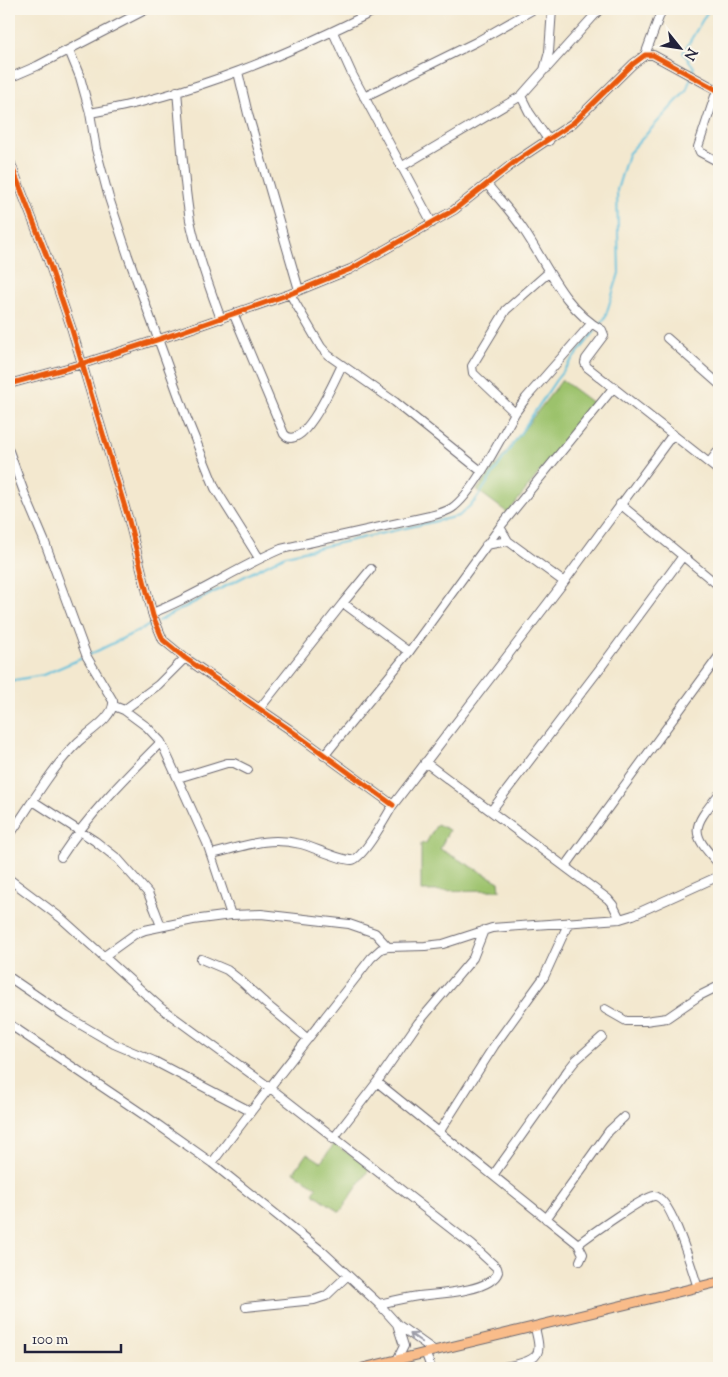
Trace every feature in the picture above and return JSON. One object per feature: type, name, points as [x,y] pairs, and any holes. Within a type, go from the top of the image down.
[{"type":"main road","points":[[363,1368],[387,1366],[396,1360],[535,1328],[719,1282]]},
{"type":"street","points":[[9,78],[69,50],[146,9]]},
{"type":"street","points":[[90,113],[111,110],[238,72],[333,32],[378,9]]},
{"type":"street","points":[[364,97],[476,42],[534,9]]},
{"type":"street","points":[[544,70],[549,52],[552,9]]},
{"type":"street","points":[[401,167],[521,96],[600,9]]},
{"type":"street","points":[[9,384],[160,340],[290,294],[351,269],[432,223],[469,199],[516,161],[549,141],[573,123],[633,64],[645,55],[662,9]]},
{"type":"street","points":[[333,32],[364,97],[432,223]]},
{"type":"street","points":[[69,50],[80,77],[90,113],[96,149],[109,198],[187,419],[215,488],[259,558]]},
{"type":"street","points":[[645,55],[653,55],[718,91],[698,147],[700,152],[719,162]]},
{"type":"street","points":[[238,72],[248,114],[299,290]]},
{"type":"street","points":[[177,91],[183,163],[191,222],[202,267],[221,319]]},
{"type":"street","points":[[521,96],[529,112],[549,141]]},
{"type":"street","points":[[9,159],[47,256],[82,364],[129,521],[152,615],[163,640],[393,805]]},
{"type":"street","points":[[487,184],[522,228],[548,273],[576,310],[604,335],[593,348],[585,363],[587,367],[719,471]]},
{"type":"street","points":[[515,413],[473,373],[472,368],[506,310],[548,273]]},
{"type":"street","points":[[290,294],[321,347],[342,365],[395,402],[481,471]]},
{"type":"street","points":[[234,314],[284,434],[291,440],[296,438],[314,419],[342,365]]},
{"type":"street","points":[[152,615],[259,558],[281,549],[444,512],[458,503],[481,471],[526,398],[597,327]]},
{"type":"street","points":[[667,338],[719,384]]},
{"type":"street","points":[[324,756],[409,652],[500,527],[614,388]]},
{"type":"street","points":[[212,854],[275,840],[303,844],[352,860],[361,853],[375,835],[393,805],[564,582],[673,434]]},
{"type":"street","points":[[709,463],[719,450]]},
{"type":"street","points":[[9,451],[86,654],[114,706],[107,717],[77,743],[61,762],[9,836]]},
{"type":"street","points":[[620,504],[719,586]]},
{"type":"street","points":[[500,527],[508,541],[564,582]]},
{"type":"street","points":[[486,545],[508,541]]},
{"type":"street","points":[[491,811],[552,733],[683,556]]},
{"type":"street","points":[[260,708],[370,569]]},
{"type":"street","points":[[343,603],[409,652]]},
{"type":"street","points":[[565,867],[719,656]]},
{"type":"street","points":[[124,710],[158,685],[186,658]]},
{"type":"street","points":[[114,706],[124,710],[147,727],[161,742],[212,854],[231,915]]},
{"type":"street","points":[[61,857],[78,832],[114,789],[161,742]]},
{"type":"street","points":[[426,762],[608,898],[620,919]]},
{"type":"street","points":[[178,778],[226,763],[234,763],[248,770]]},
{"type":"street","points":[[719,794],[702,815],[697,825],[696,834],[707,851],[719,864]]},
{"type":"street","points":[[33,801],[109,851],[143,887],[153,905],[160,926]]},
{"type":"street","points":[[212,1163],[250,1111],[371,958],[381,949],[443,944],[492,928],[620,919],[706,884],[719,876]]},
{"type":"street","points":[[9,879],[61,918],[162,1008],[269,1087],[472,1245],[497,1268],[498,1272],[493,1279],[481,1285],[458,1291],[379,1304]]},
{"type":"street","points":[[706,884],[719,883]]},
{"type":"street","points":[[104,957],[135,934],[160,926],[231,915],[261,914],[349,924],[374,933],[388,947]]},
{"type":"street","points":[[440,1131],[494,1046],[544,977],[568,922]]},
{"type":"street","points":[[334,1139],[423,1017],[473,958],[484,930]]},
{"type":"street","points":[[201,959],[227,970],[308,1039]]},
{"type":"street","points":[[9,978],[108,1041],[154,1061],[250,1111]]},
{"type":"street","points":[[605,1009],[626,1021],[668,1018],[699,996],[719,986]]},
{"type":"street","points":[[9,1024],[212,1163],[316,1246],[348,1274],[397,1324],[435,1351]]},
{"type":"street","points":[[494,1174],[568,1070],[576,1060],[602,1037]]},
{"type":"street","points":[[377,1082],[494,1174],[578,1244],[583,1254],[580,1261]]},
{"type":"street","points":[[546,1219],[609,1131],[624,1117]]},
{"type":"street","points":[[578,1244],[651,1196],[657,1196],[662,1199],[674,1220],[698,1288]]},
{"type":"street","points":[[246,1307],[314,1300],[326,1296],[348,1274]]},
{"type":"street","points":[[396,1360],[404,1346],[397,1324]]},
{"type":"street","points":[[522,1364],[536,1355],[538,1351],[535,1328]]},
{"type":"street","points":[[426,1354],[431,1368]]},
{"type":"street","points":[[499,1368],[522,1364],[542,1368]]},
{"type":"green space","points":[[562,380],[593,403],[508,513],[477,490]]},
{"type":"green space","points":[[437,824],[449,830],[440,849],[499,882],[500,890],[421,891],[421,844],[426,843]]},
{"type":"green space","points":[[334,1144],[370,1168],[340,1212],[313,1193],[317,1187],[294,1172],[307,1153],[321,1162]]},
{"type":"waterway","points":[[692,73],[694,67],[683,53],[709,9]]},
{"type":"waterway","points":[[599,326],[605,318],[619,273],[617,190],[628,154],[686,91],[691,77]]},
{"type":"waterway","points":[[158,621],[286,555],[459,516],[475,501],[556,380],[596,330]]},
{"type":"waterway","points":[[89,655],[154,623]]},
{"type":"waterway","points":[[9,681],[43,675],[85,657]]},
{"type":"cycle path","points":[[9,384],[82,364],[175,334],[290,294],[351,269],[454,210],[516,161],[573,123],[633,64],[645,55],[653,55],[719,91]]},
{"type":"cycle path","points":[[9,159],[47,257],[72,330],[129,521],[153,616],[163,640],[185,658],[289,729],[393,805]]}]
